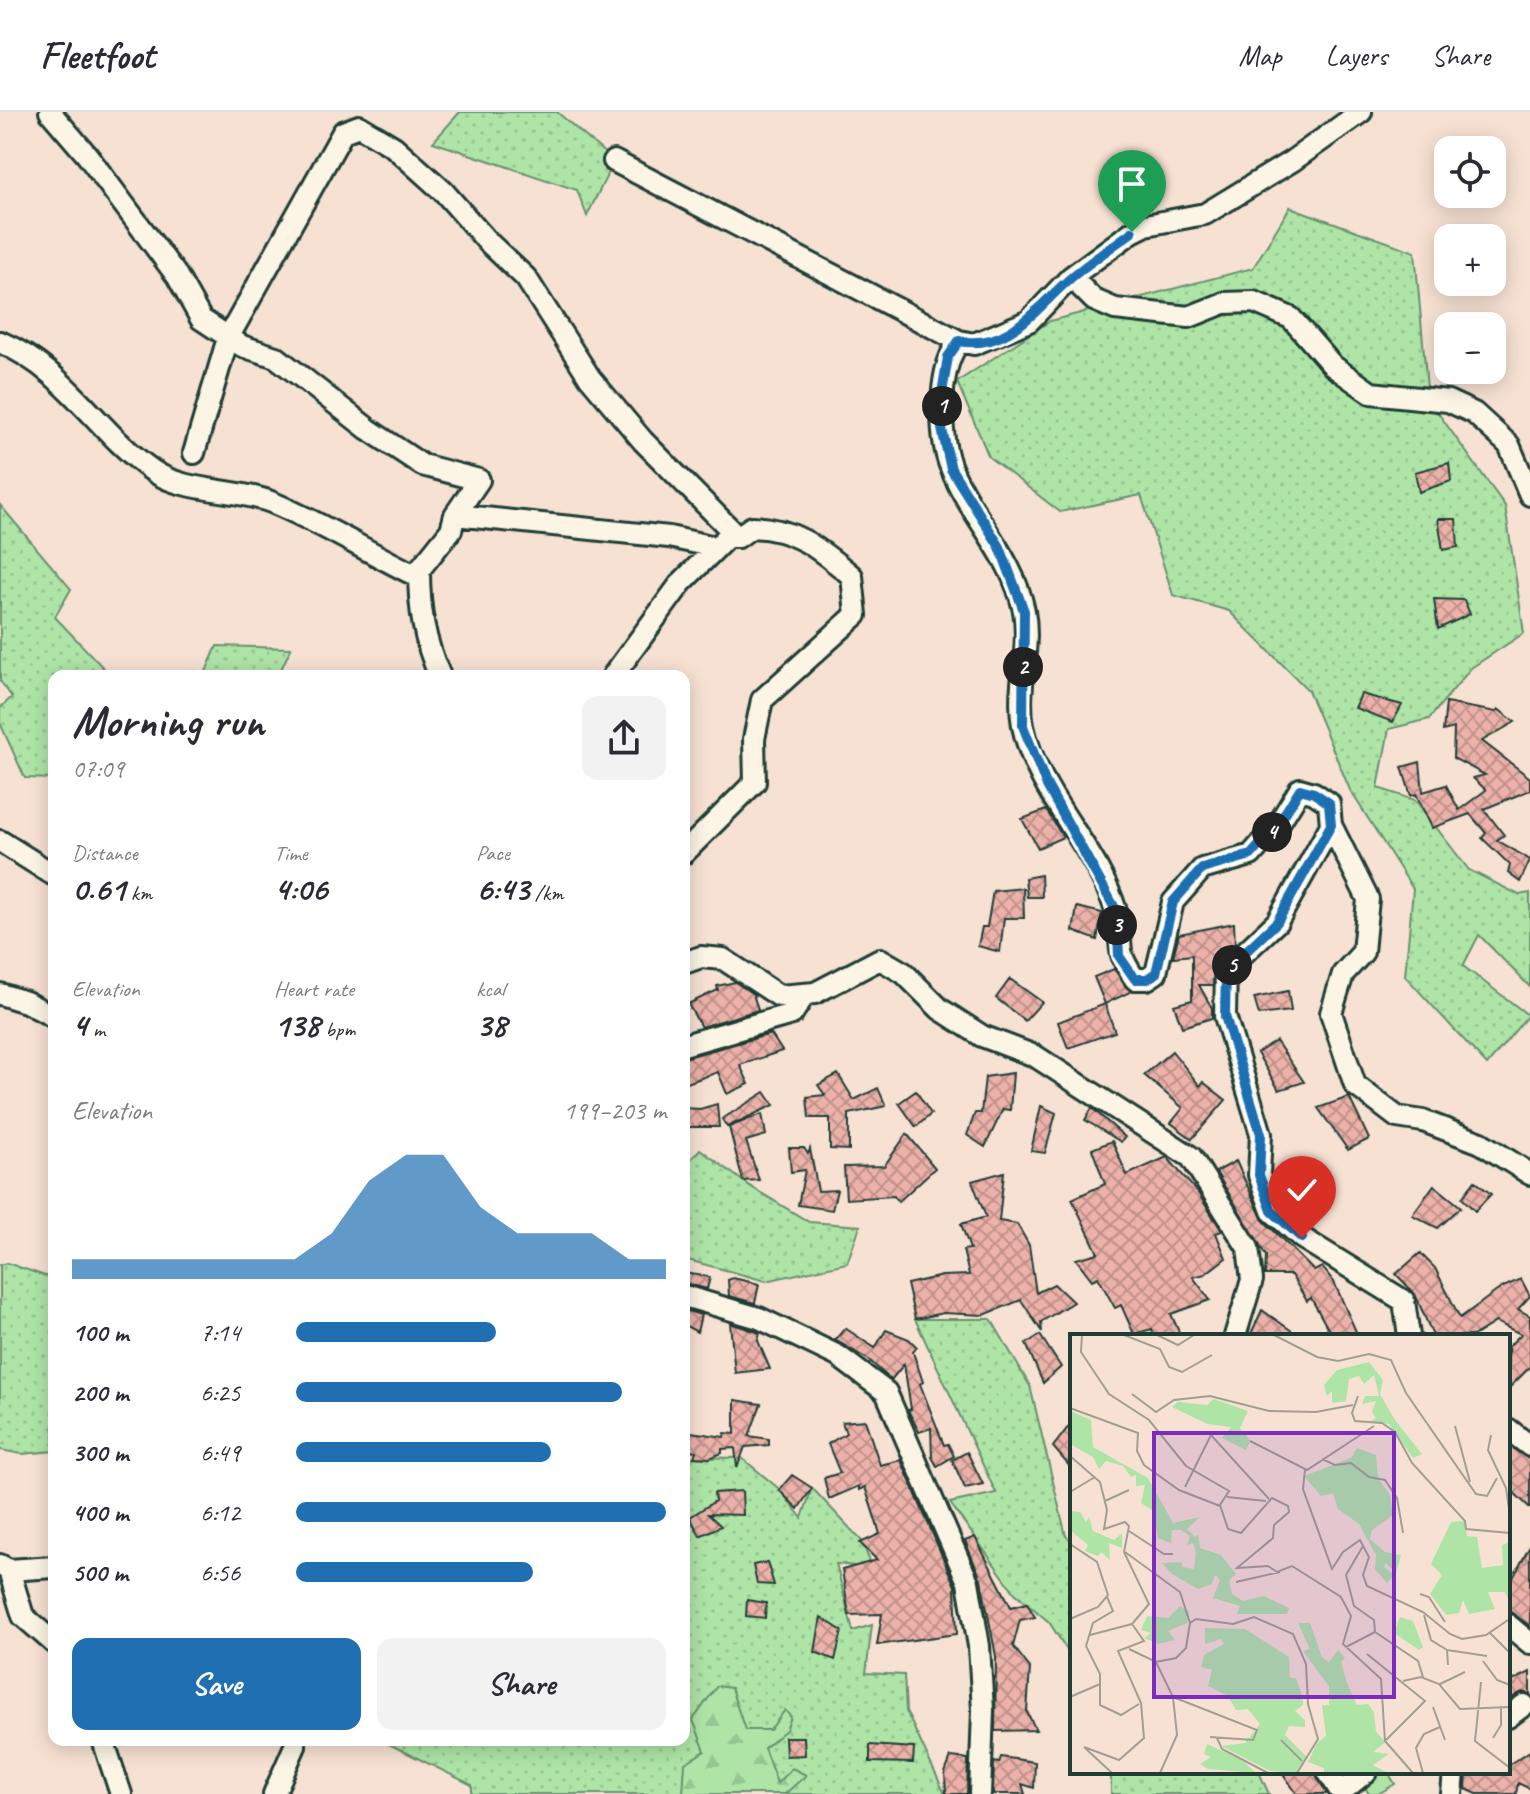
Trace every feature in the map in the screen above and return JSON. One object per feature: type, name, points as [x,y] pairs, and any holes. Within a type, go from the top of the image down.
[{"type":"street","points":[[50,112],[87,155],[177,276],[201,319],[228,338],[276,357],[368,429],[422,465],[479,480],[455,515],[451,530],[419,570],[420,615],[428,651],[437,670]]},
{"type":"street","points":[[614,161],[959,341],[974,344],[1029,321],[1071,277],[1146,225],[1205,214],[1361,112]]},
{"type":"street","points":[[194,453],[228,338],[343,132],[359,126],[394,147],[444,192],[526,278],[590,378],[643,441],[738,537]]},
{"type":"street","points":[[1071,277],[1094,300],[1115,309],[1189,317],[1224,303],[1254,302],[1291,318],[1333,366],[1371,393],[1448,401],[1474,413],[1509,445],[1530,495]]},
{"type":"street","points":[[959,341],[948,357],[942,393],[942,429],[951,469],[1000,547],[1024,611],[1023,726],[1046,784],[1117,912],[1119,956],[1135,979],[1147,979],[1156,973],[1173,902],[1192,880],[1202,869],[1251,855],[1279,823],[1300,789],[1314,793],[1329,803],[1331,825],[1368,899],[1363,952],[1343,974],[1331,1013],[1355,1085],[1397,1117],[1423,1121],[1481,1143],[1530,1174]]},
{"type":"street","points":[[0,342],[54,372],[124,446],[156,473],[269,501],[419,577]]},
{"type":"street","points":[[455,515],[669,537],[715,547]]},
{"type":"street","points":[[617,670],[654,616],[727,537],[738,537],[752,527],[782,528],[817,547],[852,576],[856,615],[762,700],[754,739],[755,782],[690,847]]},
{"type":"street","points":[[1331,825],[1277,922],[1226,970],[1225,1016],[1261,1134],[1259,1175],[1272,1211],[1302,1238],[1404,1301],[1409,1334]]},
{"type":"street","points":[[0,841],[48,871]]},
{"type":"street","points":[[690,961],[701,957],[723,959],[779,996],[815,993],[880,959],[904,973],[940,1009],[982,1036],[1035,1056],[1191,1157],[1248,1248],[1252,1280],[1236,1334]]},
{"type":"street","points":[[0,994],[26,1002],[48,1014]]},
{"type":"street","points":[[690,1043],[792,1014],[805,994]]},
{"type":"street","points":[[690,1298],[759,1318],[838,1356],[886,1392],[968,1582],[979,1646],[983,1710],[980,1794]]},
{"type":"street","points":[[1510,1431],[1530,1446]]},
{"type":"street","points":[[48,1567],[5,1567],[23,1616],[48,1638]]},
{"type":"street","points":[[1510,1627],[1530,1643]]},
{"type":"street","points":[[105,1746],[121,1794]]},
{"type":"street","points":[[274,1794],[295,1746]]},
{"type":"street","points":[[1329,1774],[1342,1793],[1364,1774]]},
{"type":"street","points":[[1452,1794],[1454,1774]]},
{"type":"green space","points":[[460,112],[557,112],[614,161],[587,216],[577,190],[433,142]]},
{"type":"green space","points":[[1290,207],[1415,252],[1428,399],[1505,506],[1524,633],[1471,668],[1429,719],[1389,729],[1378,788],[1415,800],[1469,870],[1519,895],[1530,893],[1530,987],[1479,935],[1463,966],[1528,1015],[1487,1065],[1405,976],[1413,889],[1350,790],[1308,690],[1229,611],[1173,595],[1141,495],[1060,512],[989,457],[957,382],[1050,321],[1253,268]]},
{"type":"green space","points":[[0,505],[71,589],[55,617],[105,670],[48,670],[48,779],[25,778],[0,723],[0,708],[12,697],[0,681]]},
{"type":"green space","points":[[217,646],[291,648],[281,670],[207,670]]},
{"type":"green space","points":[[700,1149],[748,1185],[809,1222],[860,1226],[847,1263],[766,1281],[690,1261],[690,1160]]},
{"type":"green space","points":[[7,1263],[48,1277],[48,1452],[22,1454],[0,1450],[0,1265]]},
{"type":"green space","points":[[915,1319],[991,1319],[1030,1386],[1066,1536],[1070,1539],[1070,1655],[1049,1622],[1015,1593],[950,1503],[996,1493]]},
{"type":"green space","points":[[690,1457],[742,1458],[778,1488],[802,1518],[812,1488],[861,1540],[873,1568],[836,1564],[853,1631],[872,1625],[866,1673],[904,1675],[906,1711],[945,1794],[472,1794],[472,1785],[393,1746],[690,1746]]},
{"type":"green space","points":[[717,1686],[731,1688],[745,1730],[770,1730],[785,1710],[791,1717],[786,1730],[764,1748],[777,1783],[792,1768],[806,1775],[785,1794],[683,1794],[685,1763],[705,1751],[693,1720]]},
{"type":"green space","points":[[1111,1774],[1260,1774],[1269,1794],[1111,1794]]},
{"type":"green space","points":[[1389,1774],[1395,1784],[1378,1794],[1369,1794],[1358,1776]]},
{"type":"building","points":[[1449,463],[1451,481],[1419,492],[1415,472]]},
{"type":"building","points":[[1438,519],[1456,519],[1458,547],[1443,550]]},
{"type":"building","points":[[1434,599],[1464,600],[1470,614],[1438,629]]},
{"type":"building","points":[[1361,694],[1402,705],[1393,722],[1355,708]]},
{"type":"building","points":[[1446,703],[1496,712],[1498,709],[1515,722],[1482,741],[1530,778],[1530,790],[1484,809],[1504,835],[1497,840],[1530,860],[1520,882],[1508,873],[1510,865],[1482,838],[1486,833],[1470,814],[1432,828],[1416,794],[1411,796],[1402,767],[1420,762],[1423,792],[1446,785],[1459,810],[1486,790],[1473,778],[1485,775],[1453,758],[1454,728],[1443,731]]},
{"type":"building","points":[[1046,810],[1063,837],[1038,848],[1022,819]]},
{"type":"building","points":[[1041,875],[1042,897],[1027,897],[1025,878]]},
{"type":"building","points":[[1023,888],[1024,918],[1004,918],[1000,952],[978,946],[982,927],[987,927],[993,891]]},
{"type":"building","points":[[1077,907],[1102,913],[1097,940],[1073,931]]},
{"type":"building","points":[[1234,923],[1235,944],[1214,964],[1213,985],[1199,985],[1212,1008],[1212,1018],[1182,1027],[1174,1005],[1192,1000],[1192,955],[1173,957],[1179,934]]},
{"type":"building","points":[[1114,969],[1132,991],[1105,1004],[1094,977]]},
{"type":"building","points":[[1010,979],[1042,1002],[1025,1021],[996,998]]},
{"type":"building","points":[[735,982],[753,994],[758,1010],[701,1027],[690,1003],[718,990],[717,986]]},
{"type":"building","points":[[1288,991],[1291,1011],[1259,1015],[1254,998]]},
{"type":"building","points":[[1105,1004],[1115,1032],[1068,1048],[1058,1022]]},
{"type":"building","points":[[771,1034],[782,1051],[740,1065],[749,1084],[727,1094],[718,1072],[690,1082],[690,1056]]},
{"type":"building","points":[[1276,1041],[1304,1082],[1279,1090],[1257,1053]]},
{"type":"building","points":[[1172,1051],[1200,1086],[1203,1082],[1226,1100],[1192,1139],[1171,1123],[1183,1108],[1144,1075]]},
{"type":"building","points":[[1013,1073],[1010,1110],[1003,1109],[985,1147],[967,1135],[975,1113],[981,1113],[985,1077]]},
{"type":"building","points":[[838,1074],[854,1100],[878,1088],[886,1106],[849,1114],[849,1150],[830,1149],[830,1118],[809,1118],[807,1097],[825,1095],[818,1085]]},
{"type":"building","points":[[916,1091],[931,1114],[916,1127],[899,1103]]},
{"type":"building","points":[[765,1092],[774,1105],[727,1127],[722,1119]]},
{"type":"building","points":[[1349,1097],[1369,1139],[1348,1150],[1318,1108]]},
{"type":"building","points":[[717,1104],[719,1127],[690,1127],[690,1108]]},
{"type":"building","points":[[1041,1106],[1056,1113],[1045,1153],[1031,1151]]},
{"type":"building","points":[[1092,1108],[1125,1137],[1121,1142],[1085,1120]]},
{"type":"building","points":[[762,1114],[766,1135],[746,1141],[759,1180],[743,1181],[729,1127]]},
{"type":"building","points":[[907,1134],[935,1168],[898,1202],[894,1196],[846,1199],[844,1167],[884,1166]]},
{"type":"building","points":[[1112,1141],[1127,1175],[1167,1157],[1198,1193],[1222,1231],[1216,1233],[1226,1258],[1205,1274],[1193,1277],[1210,1300],[1171,1314],[1180,1334],[1153,1334],[1152,1329],[1134,1334],[1121,1305],[1115,1308],[1098,1277],[1092,1280],[1076,1259],[1098,1253],[1072,1199],[1105,1184],[1092,1149]]},
{"type":"building","points":[[789,1148],[804,1148],[808,1154],[810,1149],[818,1191],[837,1190],[832,1210],[798,1205],[805,1170],[791,1172]]},
{"type":"building","points":[[1236,1161],[1263,1220],[1314,1271],[1322,1267],[1334,1282],[1357,1334],[1331,1334],[1311,1298],[1307,1301],[1291,1275],[1265,1275],[1266,1256],[1216,1172]]},
{"type":"building","points":[[1004,1172],[999,1221],[1017,1224],[1029,1245],[1036,1293],[1054,1284],[1073,1302],[1041,1322],[1042,1332],[1021,1300],[984,1315],[943,1313],[915,1319],[907,1284],[942,1276],[969,1275],[963,1250],[970,1249],[961,1224],[986,1217],[972,1181]]},
{"type":"building","points":[[1475,1181],[1491,1194],[1475,1211],[1462,1198]]},
{"type":"building","points":[[1434,1185],[1461,1207],[1438,1228],[1412,1215]]},
{"type":"building","points":[[1420,1253],[1435,1268],[1460,1318],[1501,1288],[1521,1279],[1530,1296],[1518,1309],[1530,1316],[1530,1367],[1510,1387],[1510,1345],[1521,1334],[1496,1322],[1476,1334],[1432,1334],[1415,1294],[1396,1274]]},
{"type":"building","points":[[690,1274],[710,1277],[707,1289],[690,1285]]},
{"type":"building","points":[[733,1278],[759,1284],[755,1303],[729,1296],[728,1280]]},
{"type":"building","points":[[1262,1310],[1296,1334],[1251,1334]]},
{"type":"building","points":[[690,1312],[701,1315],[697,1332],[690,1328]]},
{"type":"building","points":[[730,1323],[760,1333],[758,1341],[770,1369],[735,1373]]},
{"type":"building","points":[[845,1328],[875,1348],[886,1330],[909,1339],[917,1347],[913,1352],[923,1382],[920,1384],[944,1445],[948,1444],[954,1456],[937,1466],[932,1457],[931,1428],[919,1432],[908,1410],[911,1409],[904,1364],[891,1380],[869,1360],[835,1340]]},
{"type":"building","points":[[1040,1335],[1061,1367],[1043,1383],[1026,1344]]},
{"type":"building","points":[[735,1400],[761,1404],[749,1436],[769,1439],[769,1445],[745,1447],[737,1468],[735,1448],[722,1449],[722,1453],[710,1458],[694,1457],[696,1451],[690,1450],[690,1432],[724,1437],[725,1433],[735,1434]]},
{"type":"building","points":[[865,1420],[880,1465],[901,1460],[955,1586],[957,1634],[877,1645],[882,1614],[849,1615],[842,1570],[877,1560],[860,1543],[880,1534],[865,1487],[859,1490],[859,1486],[829,1499],[824,1478],[840,1473],[828,1444],[846,1433],[842,1422]]},
{"type":"building","points":[[1070,1425],[1070,1467],[1053,1447]]},
{"type":"building","points":[[1510,1446],[1530,1460],[1530,1508],[1510,1489]]},
{"type":"building","points":[[967,1452],[983,1484],[965,1488],[952,1460]]},
{"type":"building","points":[[792,1475],[812,1488],[798,1509],[779,1490]]},
{"type":"building","points":[[742,1491],[743,1515],[708,1514],[721,1526],[700,1536],[690,1517],[715,1501],[714,1493]]},
{"type":"building","points":[[975,1537],[1011,1607],[1027,1603],[1035,1617],[1020,1620],[1013,1646],[1030,1668],[1027,1712],[1036,1730],[995,1731],[996,1656],[981,1579],[965,1541]]},
{"type":"building","points":[[1530,1546],[1530,1626],[1510,1611],[1510,1583]]},
{"type":"building","points":[[767,1562],[774,1585],[757,1584],[753,1565]]},
{"type":"building","points":[[747,1600],[766,1603],[765,1618],[746,1616]]},
{"type":"building","points":[[821,1617],[842,1631],[835,1660],[815,1652]]},
{"type":"building","points":[[1530,1672],[1530,1694],[1522,1692],[1510,1699],[1510,1682]]},
{"type":"building","points":[[785,1737],[804,1737],[805,1755],[786,1756]]},
{"type":"building","points":[[870,1745],[914,1748],[913,1763],[870,1762]]},
{"type":"building","points":[[1530,1751],[1530,1789],[1518,1783],[1516,1794],[1477,1794],[1466,1789],[1467,1774],[1510,1774],[1510,1764]]},
{"type":"building","points":[[951,1757],[968,1759],[967,1794],[946,1794],[945,1773]]},
{"type":"building","points":[[1001,1757],[1035,1762],[1034,1788],[1022,1784],[1025,1794],[993,1794],[994,1762],[999,1763]]},
{"type":"building","points":[[1283,1774],[1316,1774],[1327,1794],[1297,1794]]},
{"type":"route","points":[[1132,232],[1071,277],[1029,321],[974,344],[959,341],[948,357],[942,393],[942,429],[951,469],[1000,547],[1024,611],[1023,726],[1046,784],[1089,856],[1117,912],[1119,956],[1135,979],[1147,979],[1156,973],[1173,902],[1202,869],[1251,855],[1279,823],[1300,789],[1314,793],[1329,803],[1331,825],[1277,922],[1226,970],[1225,1016],[1261,1134],[1259,1175],[1272,1211],[1302,1238]]}]
